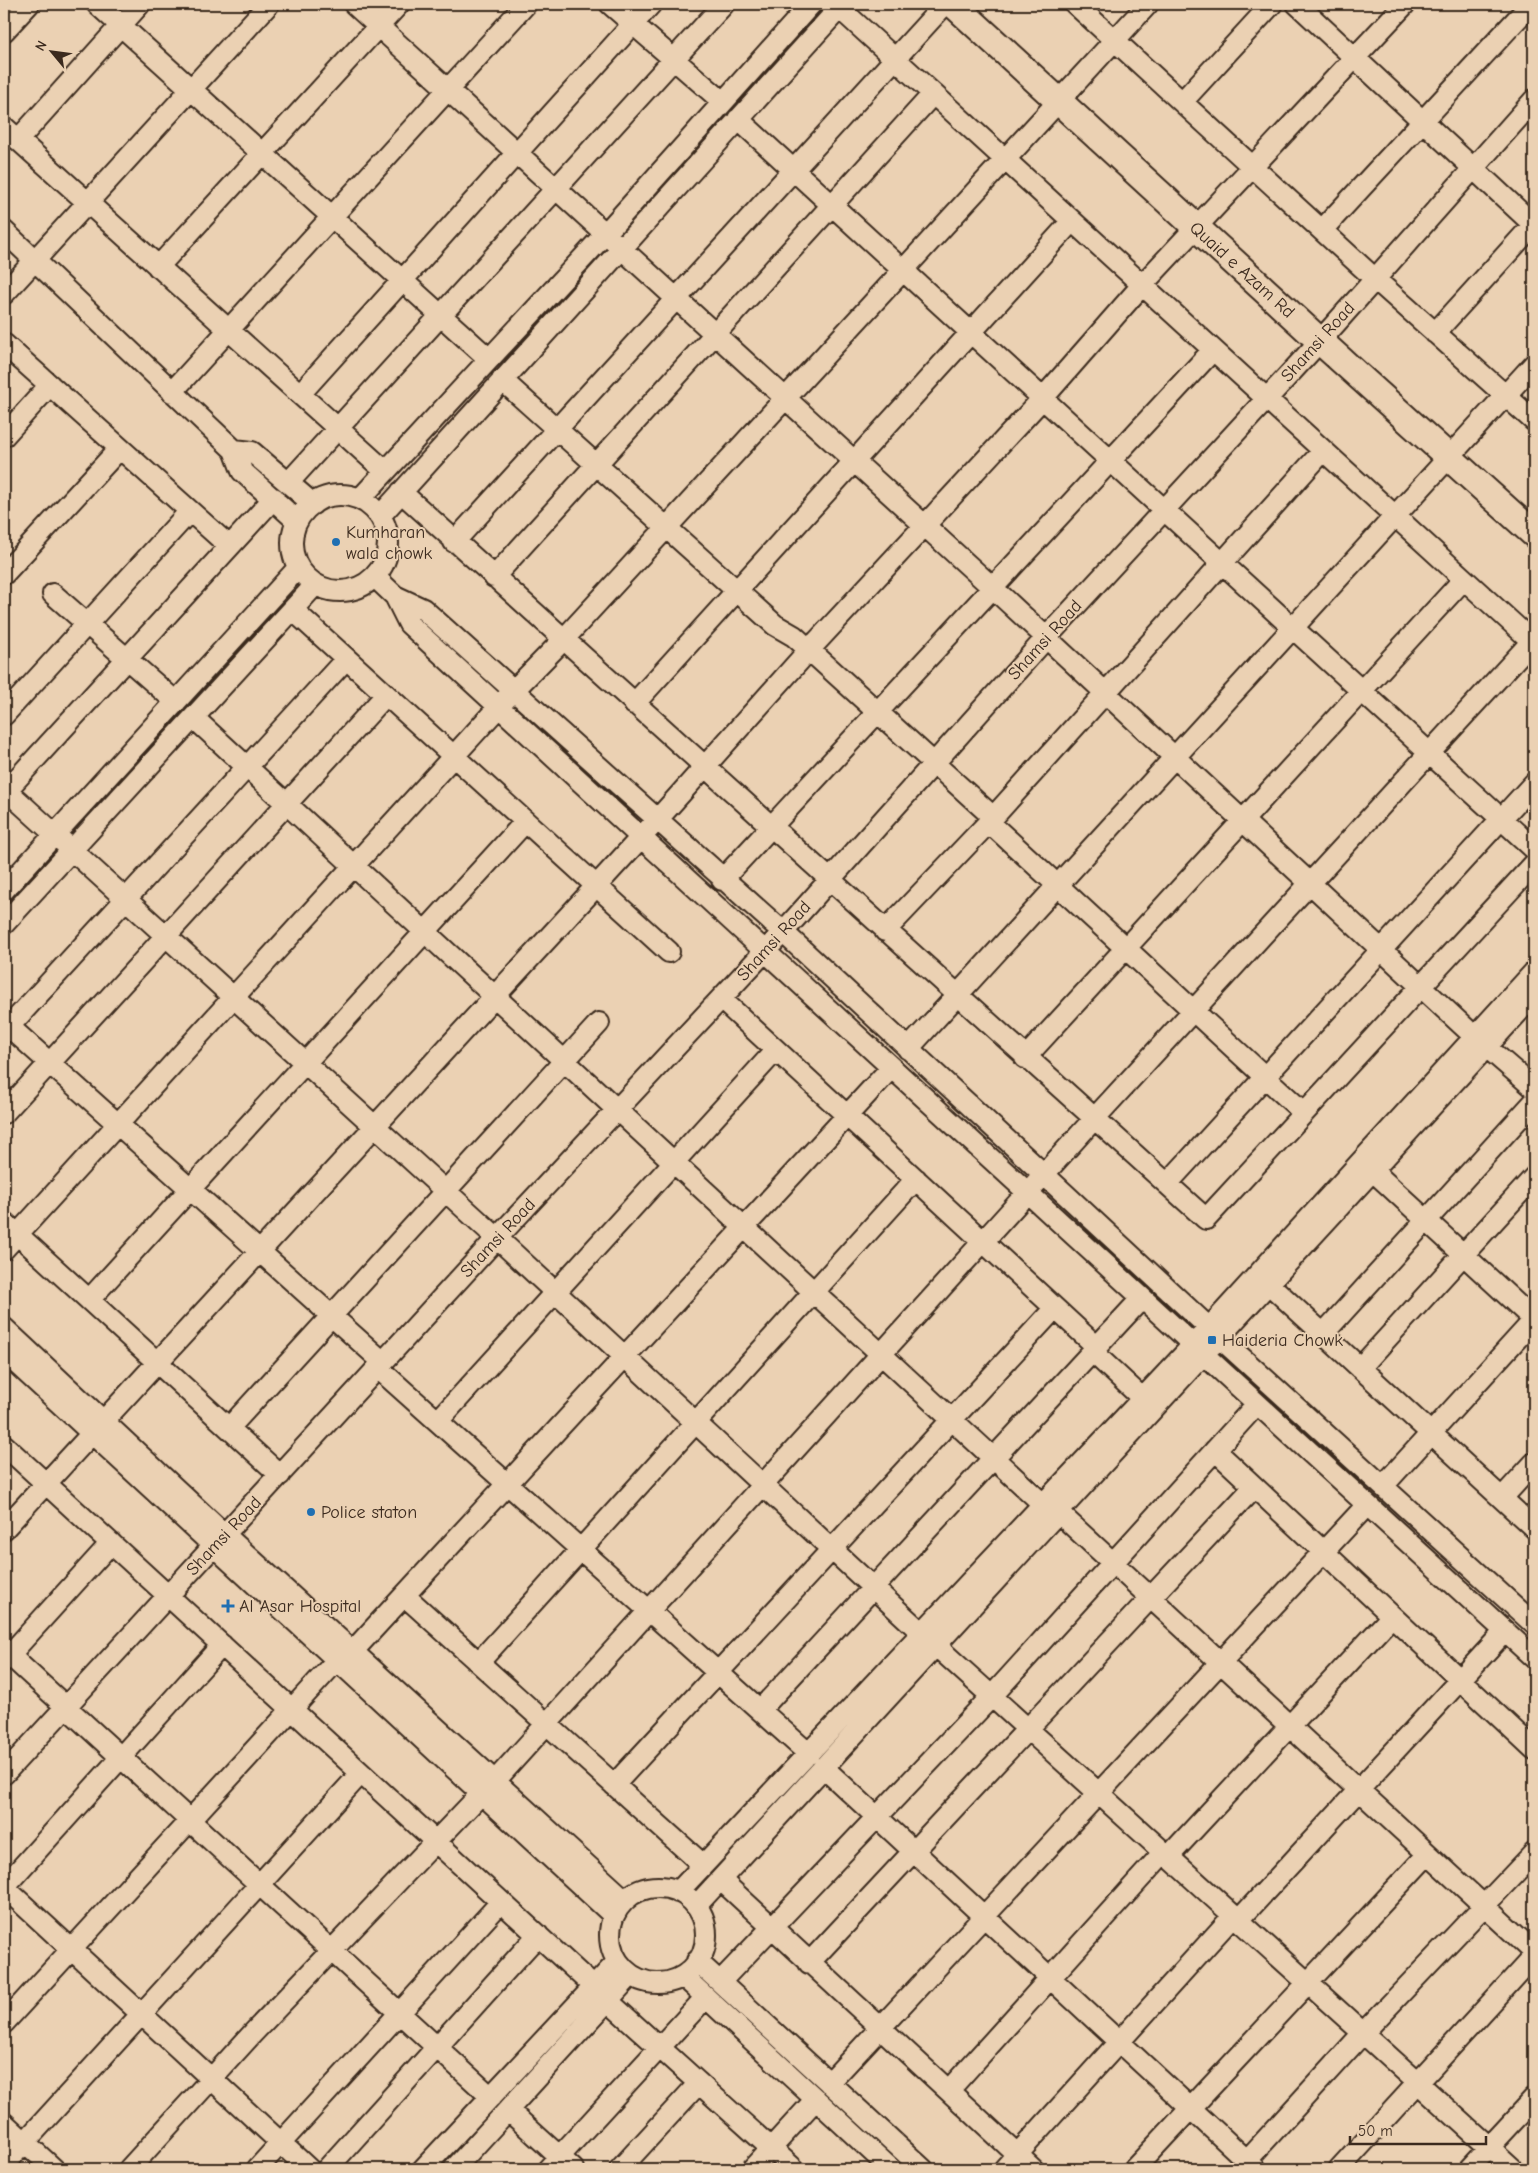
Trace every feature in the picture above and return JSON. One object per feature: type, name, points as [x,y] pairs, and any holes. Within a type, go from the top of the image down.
[{"type":"main road","name":"Quaid e Azam Rd","points":[[953,4],[1320,341],[1534,534]]},
{"type":"street","points":[[4,32],[29,4]]},
{"type":"street","points":[[97,4],[489,359]]},
{"type":"street","points":[[140,4],[11,133],[385,472]]},
{"type":"street","points":[[4,294],[269,4]]},
{"type":"street","points":[[354,4],[993,588],[1421,987],[1534,1088]]},
{"type":"street","points":[[158,267],[399,4]]},
{"type":"street","points":[[172,392],[526,4]]},
{"type":"street","points":[[610,4],[723,102]]},
{"type":"street","points":[[300,394],[651,4]]},
{"type":"street","points":[[289,482],[724,4]]},
{"type":"street","points":[[360,499],[606,233],[812,4]]},
{"type":"street","points":[[454,542],[945,4]]},
{"type":"street","points":[[1075,4],[1375,279],[1534,421]]},
{"type":"street","points":[[280,1475],[89,1300],[8,1235],[118,1124],[514,690],[667,528],[1148,4]]},
{"type":"street","points":[[1182,102],[1272,4]]},
{"type":"street","points":[[1297,4],[1534,225],[1434,332]]},
{"type":"street","points":[[4,1529],[657,820],[809,650],[1043,398],[1143,284],[1254,168],[1405,4]]},
{"type":"street","points":[[1322,230],[1531,4]]},
{"type":"street","points":[[129,2169],[211,2079],[548,1725],[1093,1120],[1534,641],[894,59],[839,5],[738,120],[380,516]]},
{"type":"street","points":[[494,577],[933,94]]},
{"type":"street","name":"Shamsi Road","points":[[4,1774],[497,1238],[765,952],[1046,638],[1320,341],[1534,100]]},
{"type":"street","points":[[738,120],[1534,849]]},
{"type":"street","points":[[634,704],[1072,221]]},
{"type":"street","points":[[4,231],[234,450],[242,471],[298,521]]},
{"type":"street","points":[[4,344],[230,546]]},
{"type":"street","points":[[722,880],[1213,350]]},
{"type":"street","points":[[908,1049],[1534,364]]},
{"type":"street","points":[[502,380],[737,591],[809,650],[934,763],[1058,886],[1304,1113]]},
{"type":"street","points":[[4,436],[50,385]]},
{"type":"street","points":[[4,574],[11,553],[120,448]]},
{"type":"street","points":[[234,450],[252,452],[313,504]]},
{"type":"street","points":[[885,931],[991,820],[1323,451]]},
{"type":"street","points":[[401,492],[1093,1120],[1206,1219],[1534,864]]},
{"type":"street","points":[[342,495],[360,499],[380,516],[387,534],[387,554],[383,566],[375,577],[362,587],[347,592],[330,591],[315,585],[298,568],[292,544],[298,521],[313,504],[324,498],[342,495]]},
{"type":"street","points":[[274,498],[4,791],[126,899],[556,1292],[873,1588],[1513,2169]]},
{"type":"street","points":[[4,715],[190,511]]},
{"type":"street","points":[[4,890],[298,568]]},
{"type":"street","points":[[375,577],[395,596],[423,609],[514,690],[722,880],[783,932],[1214,1333],[1383,1486],[1531,1614]]},
{"type":"street","points":[[1025,1058],[1464,579]]},
{"type":"street","points":[[4,924],[315,585]]},
{"type":"street","points":[[53,594],[176,702]]},
{"type":"street","points":[[395,596],[409,624],[1534,1658]]},
{"type":"street","points":[[293,610],[669,952]]},
{"type":"street","points":[[346,658],[126,899],[5,1027],[50,1063],[331,1316],[438,1421],[809,1754]]},
{"type":"street","points":[[4,1113],[386,695]]},
{"type":"street","points":[[194,718],[992,1458],[1113,1563],[1534,1954],[1339,2169]]},
{"type":"street","points":[[1167,1184],[1534,783]]},
{"type":"street","points":[[89,1300],[526,822]]},
{"type":"street","points":[[1214,1333],[1269,1284],[1373,1171],[1481,1042],[1534,972]]},
{"type":"street","points":[[696,1906],[824,1768],[930,1640],[1481,1042],[1534,995]]},
{"type":"street","points":[[721,999],[1096,1346],[1098,1357],[1142,1398]]},
{"type":"street","points":[[229,1428],[599,1023]]},
{"type":"street","points":[[438,1421],[776,1050]]},
{"type":"street","points":[[4,2024],[291,1709],[406,1596],[891,1068]]},
{"type":"street","points":[[1323,1334],[1534,1102]]},
{"type":"street","points":[[1373,1171],[1534,1320],[1383,1486]]},
{"type":"street","points":[[1360,1368],[1534,1178]]},
{"type":"street","points":[[479,1662],[916,1179]]},
{"type":"street","points":[[1269,1284],[1534,1528]]},
{"type":"street","points":[[760,1710],[1142,1298]]},
{"type":"street","points":[[614,1785],[1055,1308]]},
{"type":"street","points":[[4,1328],[97,1426],[220,1541],[488,1787],[625,1900]]},
{"type":"street","points":[[1051,1509],[1142,1398],[1198,1350]]},
{"type":"street","points":[[4,1352],[97,1426]]},
{"type":"street","points":[[720,1982],[992,1696],[1257,1404]]},
{"type":"street","points":[[4,1445],[794,2169]]},
{"type":"street","points":[[1215,1450],[1534,1749]]},
{"type":"street","points":[[1502,1498],[1534,1463]]},
{"type":"street","points":[[809,1963],[1254,1487]]},
{"type":"street","points":[[829,2083],[1367,1505]]},
{"type":"street","points":[[111,1543],[6,1655],[121,1757],[491,2097]]},
{"type":"street","points":[[406,1596],[703,1865]]},
{"type":"street","points":[[949,2090],[1050,1978],[1392,1616]]},
{"type":"street","points":[[1004,2169],[1119,2042],[1359,1790],[1505,1631]]},
{"type":"street","points":[[678,1892],[809,1754],[930,1640]]},
{"type":"street","points":[[222,1645],[4,1887],[309,2169]]},
{"type":"street","points":[[824,1768],[1191,2109],[1247,2166],[1364,2032],[1534,1853]]},
{"type":"street","points":[[4,2165],[361,1774]]},
{"type":"street","points":[[488,1787],[614,1916]]},
{"type":"street","points":[[1134,2169],[1428,1854]]},
{"type":"street","points":[[721,1880],[1033,2169]]},
{"type":"street","points":[[654,1887],[670,1888],[696,1906],[704,1921],[706,1937],[702,1953],[683,1976],[671,1981],[657,1983],[644,1981],[624,1969],[610,1936],[614,1916],[625,1900],[638,1891],[654,1887]]},
{"type":"street","points":[[257,2169],[501,1902]]},
{"type":"street","points":[[327,2169],[538,1935]]},
{"type":"street","points":[[697,1961],[923,2169]]},
{"type":"street","points":[[454,2169],[508,2110],[601,1994],[624,1969]]},
{"type":"street","points":[[683,1976],[891,2169]]},
{"type":"street","points":[[424,2169],[491,2097],[601,1994]]},
{"type":"street","points":[[508,2110],[560,2165],[706,1997]]},
{"type":"street","points":[[620,2169],[699,2083]]},
{"type":"street","points":[[752,2169],[816,2099]]},
{"type":"street","points":[[1469,2169],[1534,2099]]},
{"type":"street","points":[[4,2123],[54,2169]]},
{"type":"place","name":"Kumharan wala chowk","points":[[336,542]]},
{"type":"place","name":"Haideria Chowk","points":[[1212,1340]]},
{"type":"place","name":"Police staton","points":[[311,1512]]},
{"type":"place","name":"Al Asar Hospital","points":[[228,1606]]}]
